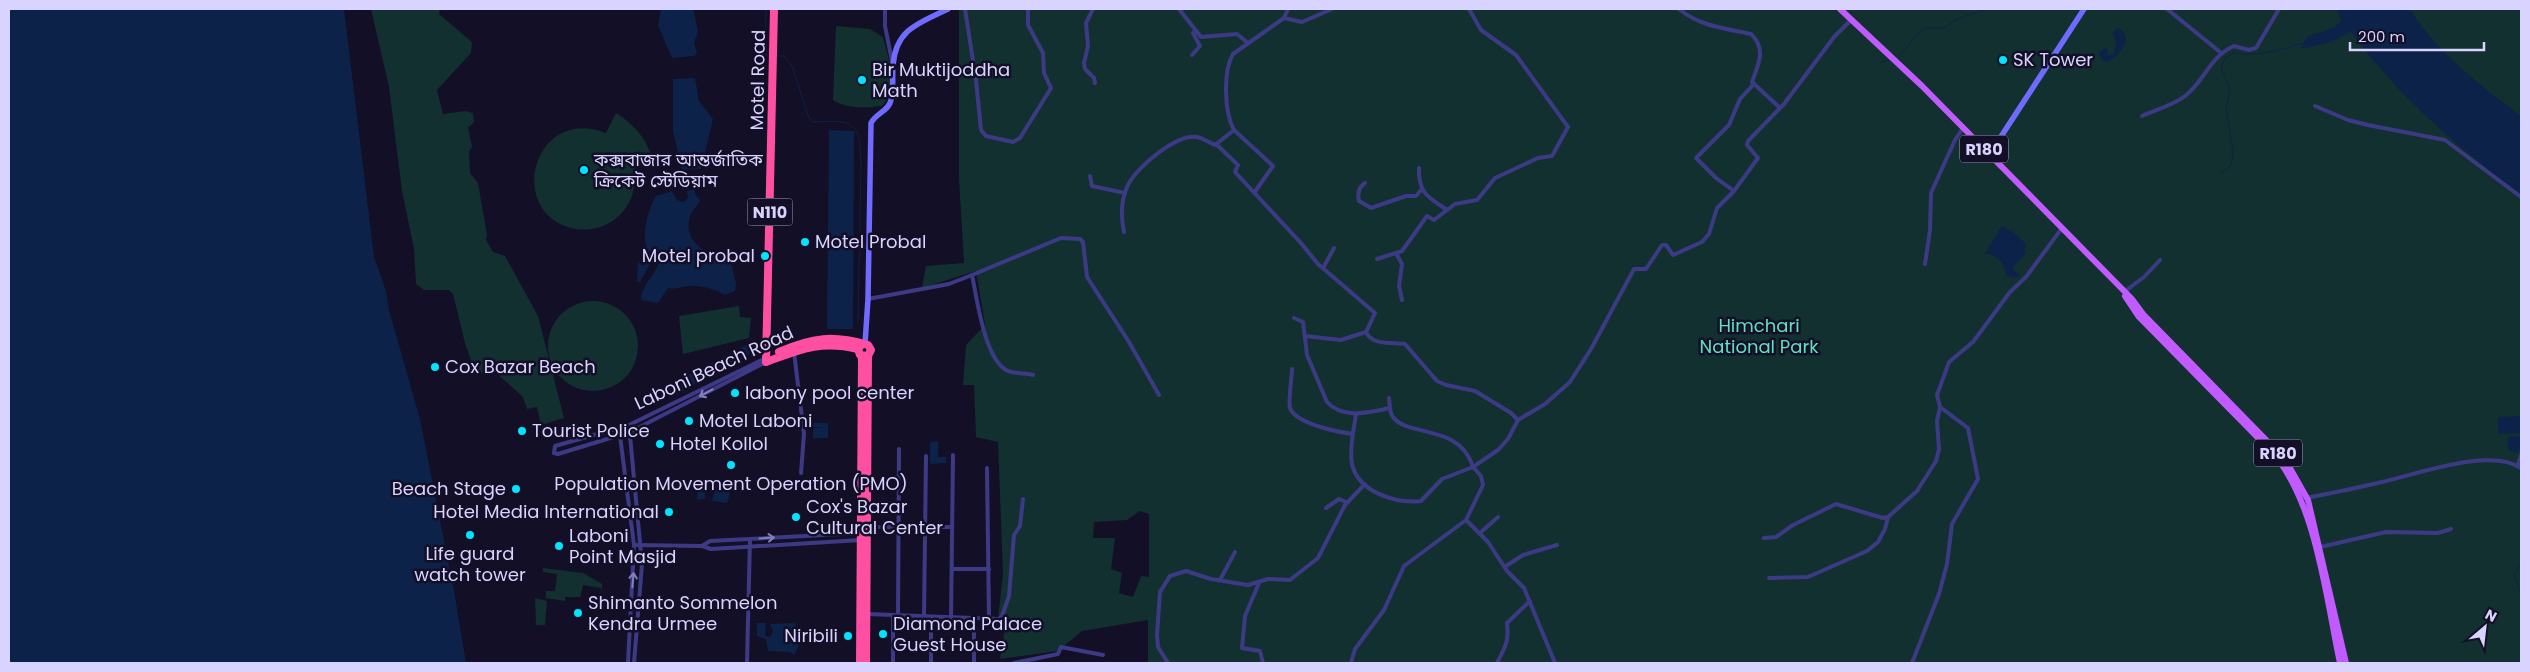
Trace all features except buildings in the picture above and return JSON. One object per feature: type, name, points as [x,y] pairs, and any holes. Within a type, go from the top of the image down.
[{"type":"highway","name":"Motel Road","points":[[766,360],[774,9]]},
{"type":"highway","name":"Laboni Beach Road","points":[[766,360],[809,340],[824,338],[847,339],[862,346]]},
{"type":"highway","name":"Laboni Beach Road","points":[[766,360],[825,344],[862,346]]},
{"type":"highway","points":[[860,663],[865,421],[865,356],[862,346],[870,347],[865,356]]},
{"type":"highway","points":[[863,533],[867,614],[866,663]]},
{"type":"main road","name":"R180","points":[[1840,9],[1922,86],[2062,228],[2276,450],[2290,468],[2306,498],[2320,547],[2346,663]]},
{"type":"main road","name":"R180","points":[[2124,292],[2139,317],[2273,453],[2301,496],[2316,550],[2340,663]]},
{"type":"street","points":[[885,9],[885,26],[893,63]]},
{"type":"street","points":[[862,346],[868,299],[871,123],[887,108],[891,101],[893,63],[897,45],[909,28],[948,9]]},
{"type":"street","points":[[965,9],[976,80],[981,130],[986,136],[1013,142],[1020,138],[1051,88],[1044,73],[1043,53],[1028,25],[1028,9]]},
{"type":"street","points":[[1093,9],[1086,23],[1088,46],[1084,62],[1085,70],[1094,78],[1095,84]]},
{"type":"street","points":[[1179,9],[1195,30],[1205,38],[1237,34],[1248,43]]},
{"type":"street","points":[[1254,193],[1272,166],[1234,130],[1226,99],[1229,61],[1233,54],[1284,18],[1288,9]]},
{"type":"street","points":[[1284,18],[1302,22],[1318,17],[1332,9]]},
{"type":"street","points":[[1377,259],[1402,250],[1427,216],[1434,220],[1455,204],[1477,200],[1495,178],[1538,158],[1552,156],[1568,127],[1548,102],[1516,55],[1481,30],[1469,9]]},
{"type":"street","points":[[1679,9],[1688,17],[1707,26],[1751,34],[1756,39],[1761,58],[1752,82],[1778,107]]},
{"type":"street","points":[[1990,155],[2084,9]]},
{"type":"street","points":[[2167,9],[2220,52]]},
{"type":"street","points":[[2142,116],[2184,97],[2199,82],[2220,52],[2234,46],[2249,50],[2256,48],[2279,9]]},
{"type":"street","points":[[1356,414],[1353,434],[1353,467],[1365,484],[1385,497],[1418,501],[1425,499],[1442,479],[1473,467],[1498,450],[1508,439],[1518,420],[1545,404],[1570,382],[1592,349],[1634,269],[1646,268],[1662,245],[1666,245],[1673,255],[1702,242],[1711,231],[1717,208],[1734,191],[1758,158],[1747,145],[1748,141],[1778,107],[1784,104],[1834,37],[1851,20]]},
{"type":"street","points":[[1192,55],[1200,46],[1193,33],[1195,30]]},
{"type":"street","points":[[1734,191],[1716,178],[1696,158],[1729,125],[1740,99],[1754,84]]},
{"type":"street","points":[[2315,106],[2348,120],[2444,140],[2521,197]]},
{"type":"street","points":[[1925,264],[1930,230],[1931,193],[1955,140],[1963,128]]},
{"type":"street","points":[[1216,144],[1234,130]]},
{"type":"street","points":[[1124,232],[1121,217],[1125,193],[1131,179],[1164,147],[1183,138],[1197,137],[1216,144],[1238,165],[1234,172],[1323,268],[1375,312],[1366,332],[1341,340],[1304,336]]},
{"type":"street","points":[[1419,168],[1418,183],[1422,190],[1447,210]]},
{"type":"street","points":[[1090,176],[1092,186],[1125,193]]},
{"type":"street","points":[[1365,183],[1361,186],[1358,197],[1359,200],[1371,208],[1406,196],[1416,196],[1422,190]]},
{"type":"street","points":[[1764,538],[1776,537],[1793,525],[1836,504],[1883,518],[1888,516],[1917,490],[1936,461],[1939,449],[1937,421],[1940,407],[1937,395],[1949,362],[1981,332],[2010,292],[2032,270],[2062,228]]},
{"type":"street","points":[[868,299],[949,284],[1061,238],[1080,239],[1087,278],[1159,395]]},
{"type":"street","points":[[1323,268],[1334,248]]},
{"type":"street","points":[[1396,253],[1402,264],[1399,286],[1402,300]]},
{"type":"street","points":[[2124,292],[2144,277],[2160,260]]},
{"type":"street","points":[[972,275],[984,330],[994,356],[1006,370],[1033,375]]},
{"type":"street","points":[[1294,318],[1303,322],[1307,355],[1327,402],[1336,410],[1356,414],[1390,408]]},
{"type":"street","points":[[1366,332],[1368,337],[1374,340],[1405,344],[1437,381],[1446,385],[1474,391],[1511,413],[1518,420]]},
{"type":"street","points":[[794,352],[804,434],[802,473]]},
{"type":"street","name":"Laboni Beach Road","points":[[766,360],[630,432],[558,454],[553,450],[555,446],[629,425],[766,360]]},
{"type":"street","points":[[1292,369],[1289,404],[1296,414],[1328,430],[1353,434]]},
{"type":"street","points":[[1351,663],[1355,649],[1384,610],[1404,566],[1466,520],[1483,485],[1481,476],[1466,455],[1450,439],[1400,423],[1393,417],[1389,398]]},
{"type":"street","points":[[1912,663],[1939,594],[1952,524],[1978,480],[1968,428],[1940,407]]},
{"type":"street","points":[[629,425],[642,564],[634,663]]},
{"type":"street","points":[[619,428],[634,545],[628,663]]},
{"type":"street","points":[[893,663],[899,449]]},
{"type":"street","points":[[951,619],[953,455]]},
{"type":"street","points":[[2306,498],[2455,464],[2497,461],[2519,467],[2521,455]]},
{"type":"street","points":[[924,617],[926,456]]},
{"type":"street","points":[[987,468],[989,619]]},
{"type":"street","points":[[1168,663],[1158,647],[1157,635],[1160,592],[1167,580],[1176,572],[1186,570],[1240,585],[1273,579],[1290,580],[1313,562],[1321,552],[1346,502],[1365,484]]},
{"type":"street","points":[[867,614],[974,620],[999,619],[1002,616],[1009,596],[1014,535],[1020,526],[1023,499]]},
{"type":"street","points":[[1326,508],[1339,499],[1346,502]]},
{"type":"street","points":[[1769,578],[1808,577],[1867,551],[1878,542],[1885,529],[1888,516]]},
{"type":"street","points":[[1480,533],[1498,517]]},
{"type":"street","points":[[1466,520],[1480,533],[1506,566],[1507,571],[1524,588],[1555,663]]},
{"type":"street","points":[[634,545],[702,546],[711,548],[750,547],[804,543],[898,527],[952,527]]},
{"type":"street","points":[[2320,547],[2386,532],[2438,533],[2451,529]]},
{"type":"street","points":[[702,546],[710,541],[863,533]]},
{"type":"street","points":[[804,536],[804,543]]},
{"type":"street","points":[[747,663],[750,539]]},
{"type":"street","points":[[1506,566],[1523,555],[1557,545]]},
{"type":"street","points":[[1220,580],[1235,552]]},
{"type":"street","points":[[952,569],[989,569]]},
{"type":"street","points":[[1259,583],[1244,616],[1242,648],[1260,651],[1263,663]]},
{"type":"street","points":[[1497,663],[1509,638],[1510,633],[1507,622],[1530,601]]},
{"type":"street","points":[[631,612],[637,613]]},
{"type":"street","points":[[931,663],[932,618]]},
{"type":"street","points":[[974,620],[974,663]]},
{"type":"street","points":[[1014,663],[1058,654],[1061,647],[1103,655]]},
{"type":"green space","points":[[371,9],[440,9],[439,14],[472,42],[471,53],[437,90],[443,114],[465,111],[473,113],[474,122],[468,128],[472,147],[469,152],[470,173],[478,183],[487,235],[486,240],[493,252],[505,256],[538,316],[564,418],[541,425],[537,407],[527,409],[523,397],[494,371],[476,375],[465,343],[453,294],[449,290],[424,290],[416,284],[414,249],[402,191],[389,87]]},
{"type":"green space","name":"Himchari National Park","points":[[959,9],[2521,9],[2521,663],[1148,663],[1148,620],[1082,631],[1058,651],[1000,659],[1006,621],[998,619],[1003,573],[998,442],[976,437],[974,385],[963,385],[966,345],[985,325],[976,271],[922,288],[926,266],[964,263],[959,179]],"holes":[[[1140,511],[1149,514],[1149,577],[1141,576],[1133,597],[1119,593],[1122,573],[1111,569],[1115,538],[1093,538],[1094,522],[1127,520]]]},
{"type":"green space","name":"Bir Muktijoddha Math","points":[[836,26],[870,29],[883,37],[890,64],[890,96],[882,106],[850,106],[833,100]]},
{"type":"green space","name":"কক্সবাজার আন্তর্জাতিক ক্রিকেট স্টেডিয়াম","points":[[616,113],[629,122],[644,139],[653,161],[634,169],[634,190],[629,203],[615,219],[606,225],[596,228],[586,230],[575,229],[553,220],[540,204],[534,185],[536,165],[545,147],[560,134],[581,128],[606,133]]},
{"type":"green space","points":[[593,301],[610,305],[625,314],[634,329],[638,346],[634,363],[625,378],[610,387],[593,391],[576,387],[561,378],[552,363],[548,346],[552,329],[561,314],[576,305]]},
{"type":"green space","points":[[739,306],[740,317],[751,318],[749,338],[683,354],[679,316]]},
{"type":"green space","points":[[543,568],[583,573],[602,584],[601,598],[601,588],[583,585],[580,597],[565,597],[565,601],[546,598],[546,591],[555,591],[557,574],[543,572]]},
{"type":"green space","points":[[535,598],[547,601],[545,625],[536,625]]},
{"type":"water","points":[[9,9],[344,9],[374,257],[386,291],[389,310],[420,419],[454,591],[466,663],[9,663]]},
{"type":"water","points":[[661,9],[693,9],[698,31],[694,43],[697,53],[694,56],[672,58],[658,25]]},
{"type":"water","points":[[2337,9],[2410,9],[2446,54],[2475,80],[2521,116],[2521,194],[2452,139],[2408,99],[2351,32],[2331,42],[2301,49],[2307,37],[2335,27],[2341,21]]},
{"type":"water","points":[[2118,28],[2126,37],[2124,46],[2117,56],[2108,62],[2102,60],[2099,53],[2105,47],[2108,50],[2107,56],[2114,54],[2116,40],[2112,33]]},
{"type":"water","points":[[695,78],[699,101],[713,119],[701,169],[682,170],[673,131],[673,79]]},
{"type":"water","points":[[829,130],[854,131],[853,329],[827,329]]},
{"type":"water","points":[[695,189],[695,194],[700,200],[690,216],[690,234],[699,247],[706,252],[731,263],[736,283],[735,291],[725,295],[712,289],[698,286],[668,288],[658,303],[641,300],[644,289],[657,268],[660,256],[654,251],[648,252],[645,238],[646,223],[653,202],[656,196],[672,191],[677,200],[683,202],[688,198],[687,191]]},
{"type":"water","points":[[2002,226],[2012,231],[2026,244],[2024,250],[2026,253],[2012,268],[2020,276],[2014,278],[2007,276],[1997,258],[1985,253]]},
{"type":"water","points":[[651,258],[653,259],[640,282],[637,281],[638,261],[641,265],[647,263]]},
{"type":"water","points":[[754,341],[755,348],[746,357],[670,398],[665,387]]},
{"type":"water","points":[[655,395],[657,401],[639,411],[638,404]]},
{"type":"water","points":[[2521,416],[2521,433],[2498,434],[2498,417]]},
{"type":"water","points":[[813,423],[828,423],[828,438],[813,438],[813,428],[825,427],[813,427]]},
{"type":"water","points":[[2509,436],[2521,436],[2521,446],[2517,453],[2510,451],[2507,447]]},
{"type":"water","points":[[938,441],[938,457],[946,457],[946,463],[930,464],[930,442]]},
{"type":"water","points":[[701,477],[706,480],[705,499],[697,500],[698,480]]},
{"type":"water","points":[[716,483],[732,486],[727,503],[712,501]]},
{"type":"water","points":[[757,623],[766,623],[765,636],[770,637],[773,632],[770,624],[795,623],[799,645],[794,655],[789,652],[768,651],[766,639],[757,636]]},
{"type":"waterway","points":[[766,9],[765,55],[771,55]]},
{"type":"waterway","points":[[1900,55],[1918,33],[1925,28],[1943,28],[1962,17],[1988,9]]},
{"type":"waterway","points":[[2220,174],[2231,165],[2233,152],[2226,109],[2230,88],[2221,67],[2225,58],[2233,53],[2261,53],[2306,42]]},
{"type":"waterway","points":[[777,56],[784,56],[792,66],[809,118],[813,122],[828,121],[848,124],[854,127],[857,133],[861,167],[858,322]]},
{"type":"waterway","points":[[1881,62],[1890,60]]},
{"type":"waterway","points":[[2521,563],[2514,576],[2521,593]]},
{"type":"place","name":"SK Tower","points":[[2003,60]]},
{"type":"place","name":"Bir Muktijoddha Math","points":[[862,80]]},
{"type":"place","name":"কক্সবাজার আন্তর্জাতিক ক্রিকেট স্টেডিয়াম","points":[[584,170]]},
{"type":"place","name":"Motel Probal","points":[[805,242]]},
{"type":"place","name":"Motel probal","points":[[765,256]]},
{"type":"place","name":"Cox Bazar Beach","points":[[435,367]]},
{"type":"place","name":"labony pool center","points":[[735,393]]},
{"type":"place","name":"Motel Laboni","points":[[689,421]]},
{"type":"place","name":"Tourist Police","points":[[522,431]]},
{"type":"place","name":"Hotel Kollol","points":[[660,444]]},
{"type":"place","name":"Population Movement Operation (PMO)","points":[[731,465]]},
{"type":"place","name":"Beach Stage","points":[[516,489]]},
{"type":"place","name":"Hotel Media International","points":[[669,512]]},
{"type":"place","name":"Cox's Bazar Cultural Center","points":[[796,517]]},
{"type":"place","name":"Life guard watch tower","points":[[470,535]]},
{"type":"place","name":"Laboni Point Masjid","points":[[559,546]]},
{"type":"place","name":"Shimanto Sommelon Kendra Urmee","points":[[578,613]]},
{"type":"place","name":"Diamond Palace Guest House","points":[[883,634]]},
{"type":"place","name":"Niribili","points":[[848,636]]}]
